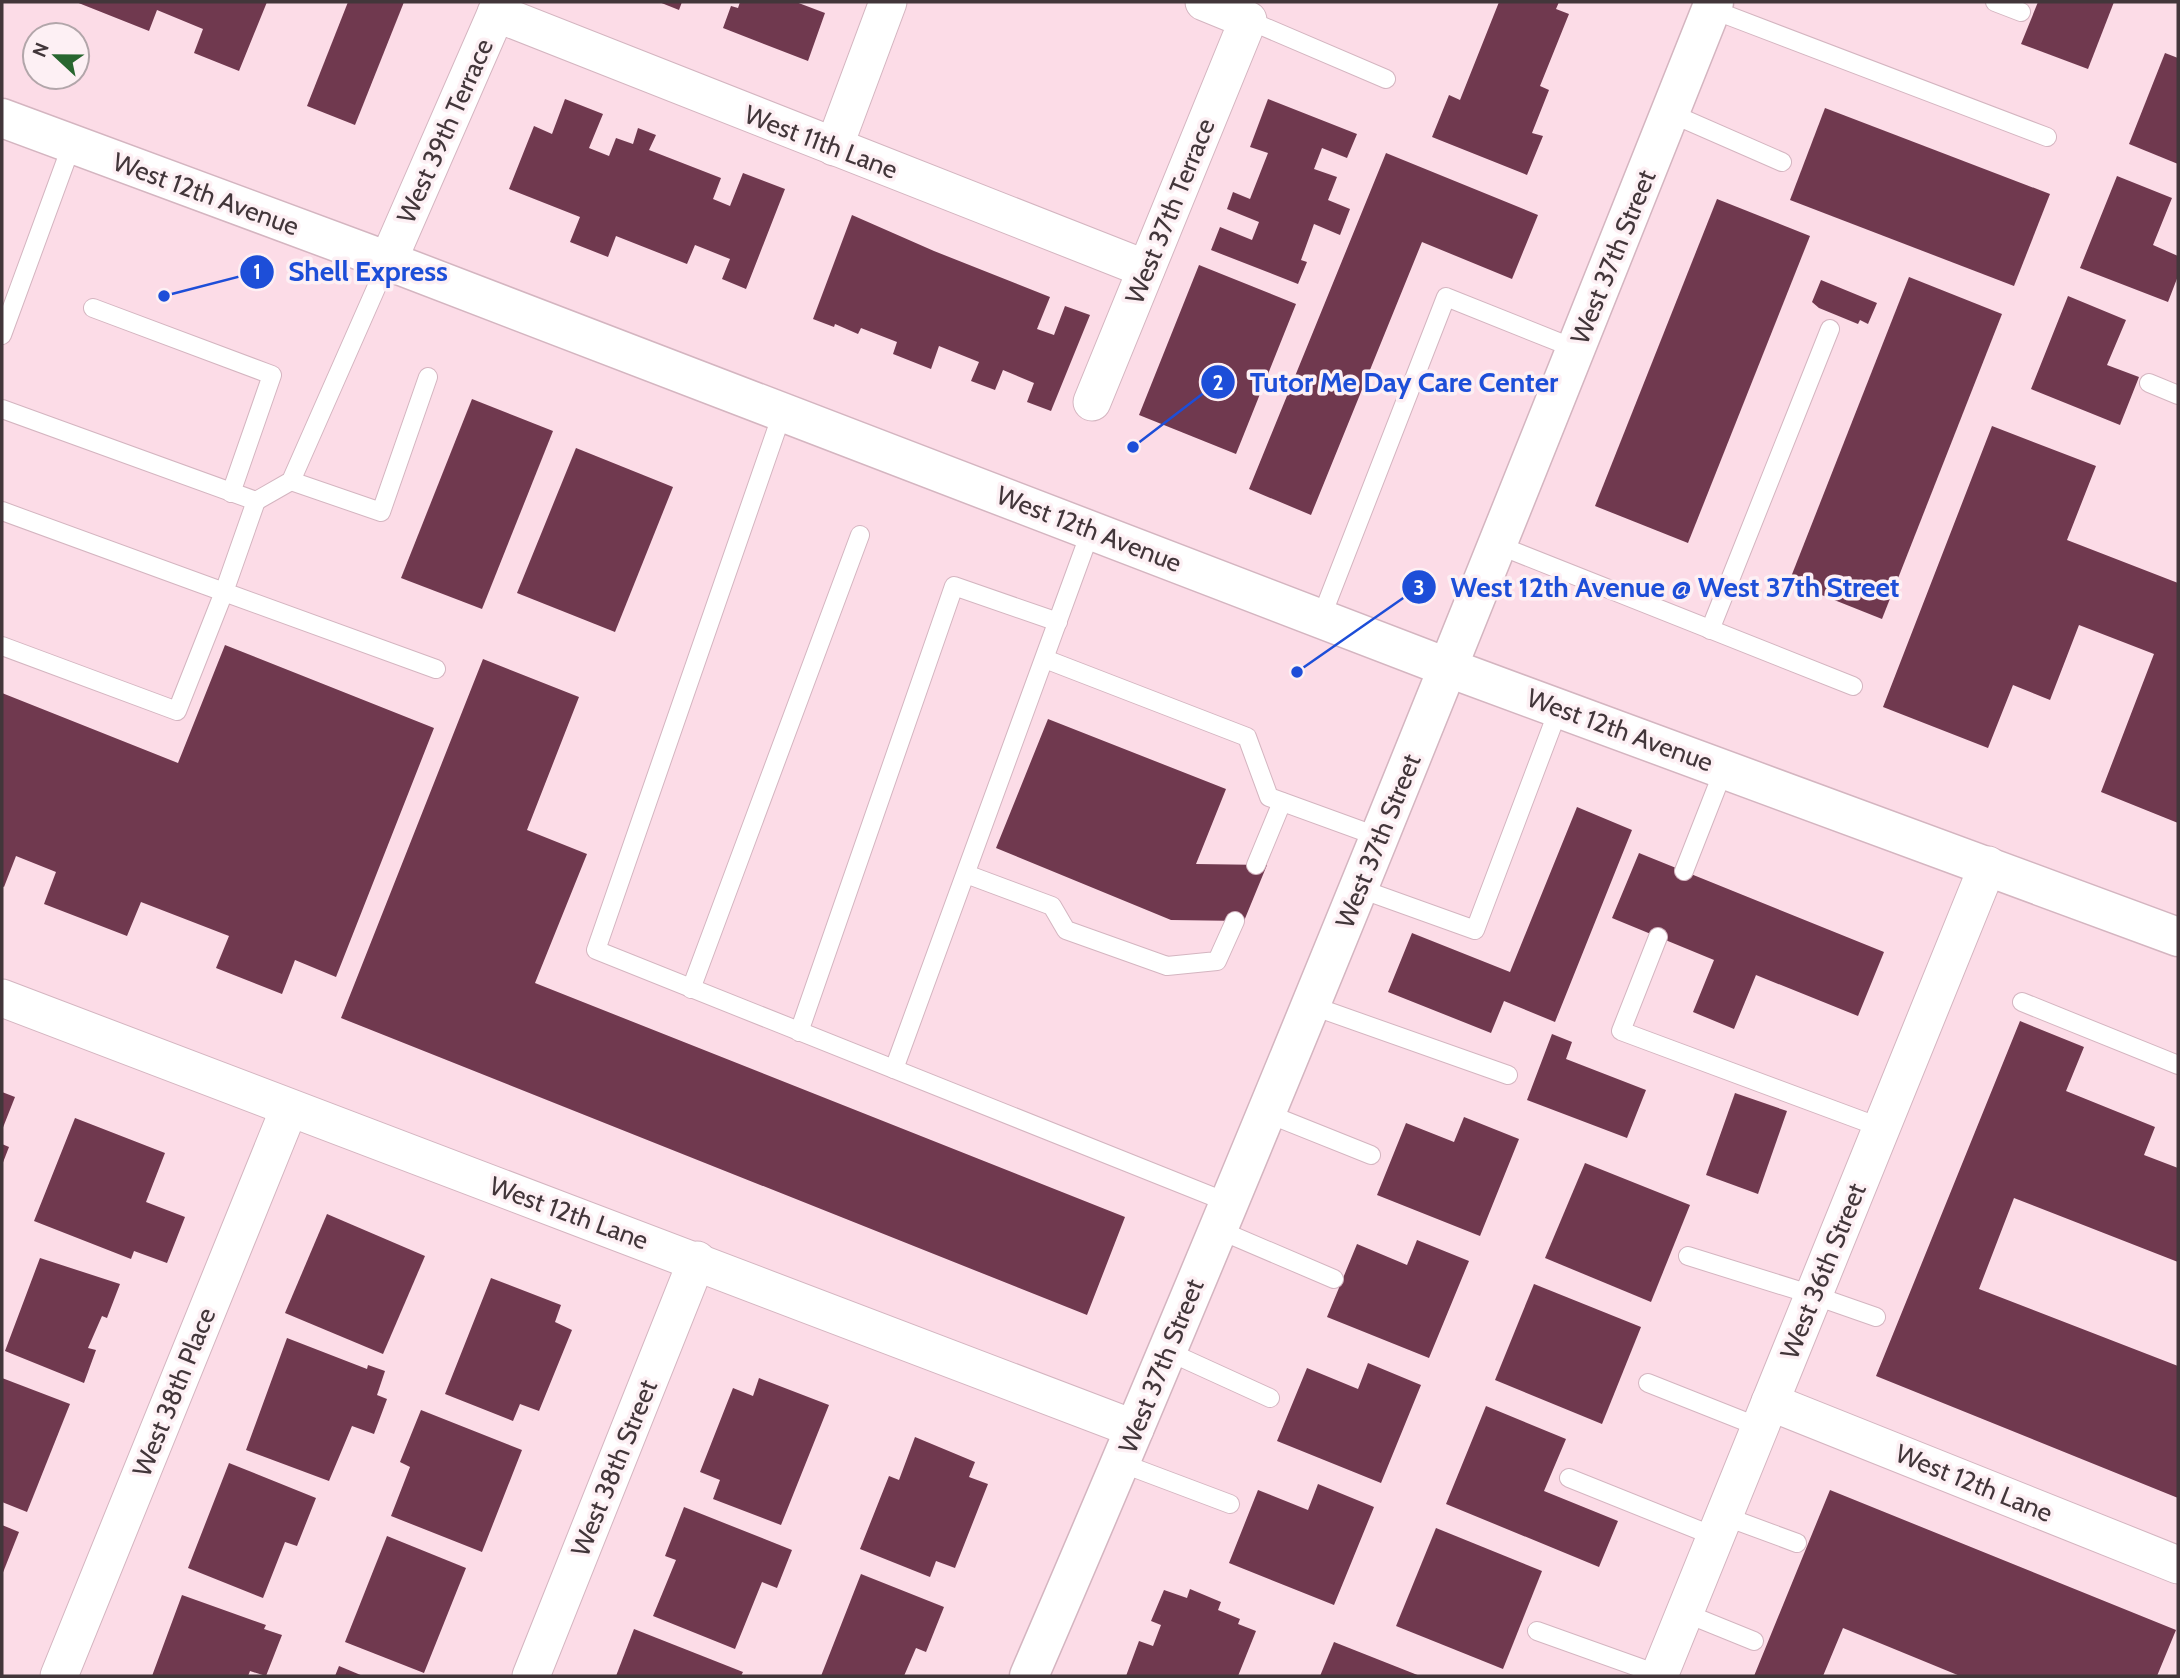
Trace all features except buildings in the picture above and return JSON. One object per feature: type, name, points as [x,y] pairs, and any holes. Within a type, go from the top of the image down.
[{"type":"main road","name":"West 37th Street","points":[[1029,1676],[1128,1446],[1449,668],[1713,6]]},
{"type":"main road","name":"West 12th Avenue","points":[[2,118],[783,411],[1449,668],[2178,937]]},
{"type":"street","points":[[834,147],[888,2]]},
{"type":"street","points":[[1204,2],[1248,20]]},
{"type":"street","name":"West 11th Lane","points":[[498,8],[834,147],[1146,268]]},
{"type":"street","name":"West 39th Terrace","points":[[388,261],[498,8]]},
{"type":"street","name":"West 37th Terrace","points":[[1092,402],[1248,20]]},
{"type":"street","name":"West 36th Street","points":[[1660,1676],[1988,865]]},
{"type":"street","name":"West 12th Lane","points":[[2,998],[697,1260],[1128,1446]]},
{"type":"street","name":"West 38th Place","points":[[59,1676],[289,1108]]},
{"type":"street","name":"West 38th Street","points":[[531,1676],[697,1260]]},
{"type":"street","name":"West 12th Lane","points":[[1764,1415],[2178,1565]]},
{"type":"lane","points":[[1995,2],[2021,12]]},
{"type":"lane","points":[[1713,6],[2047,137]]},
{"type":"lane","points":[[1248,20],[1386,79]]},
{"type":"lane","points":[[1670,113],[1782,162]]},
{"type":"lane","points":[[2,335],[72,144]]},
{"type":"lane","points":[[2,646],[177,711],[256,501],[291,481],[388,261]]},
{"type":"lane","points":[[1321,618],[1446,297],[1576,349]]},
{"type":"lane","points":[[93,308],[272,375],[232,493]]},
{"type":"lane","points":[[1710,629],[1830,329]]},
{"type":"lane","points":[[291,481],[380,512],[428,377]]},
{"type":"lane","points":[[2149,383],[2178,395]]},
{"type":"lane","points":[[2,410],[256,501]]},
{"type":"lane","points":[[783,411],[596,950],[894,1069],[1223,1216],[1334,1279]]},
{"type":"lane","points":[[2,511],[436,669]]},
{"type":"lane","points":[[894,1069],[1091,530]]},
{"type":"lane","points":[[691,989],[860,535]]},
{"type":"lane","points":[[1498,545],[1853,686]]},
{"type":"lane","points":[[799,1032],[954,586],[1058,622]]},
{"type":"lane","points":[[1045,659],[1247,737],[1269,797],[1379,837]]},
{"type":"lane","points":[[1358,888],[1475,930],[1559,708]]},
{"type":"lane","points":[[1685,871],[1724,769]]},
{"type":"lane","points":[[1256,865],[1282,802]]},
{"type":"lane","points":[[966,874],[1052,906],[1066,930],[1167,967],[1217,961],[1235,921]]},
{"type":"lane","points":[[1658,937],[1621,1031],[1882,1128]]},
{"type":"lane","points":[[2021,1002],[2178,1065]]},
{"type":"lane","points":[[1310,1005],[1508,1075]]},
{"type":"lane","points":[[1266,1112],[1371,1155]]},
{"type":"lane","points":[[1688,1256],[1876,1317]]},
{"type":"lane","points":[[1167,1351],[1270,1398]]},
{"type":"lane","points":[[1648,1383],[1764,1415]]},
{"type":"lane","points":[[1128,1446],[1230,1504]]},
{"type":"lane","points":[[1569,1478],[1720,1527],[1797,1543]]},
{"type":"lane","points":[[1685,1613],[1754,1641]]},
{"type":"lane","points":[[1537,1631],[1660,1676]]},
{"type":"place","name":"Shell Express","points":[[164,296]]},
{"type":"place","name":"Tutor Me Day Care Center","points":[[1133,447]]},
{"type":"place","name":"West 12th Avenue @ West 37th Street","points":[[1297,672]]}]
